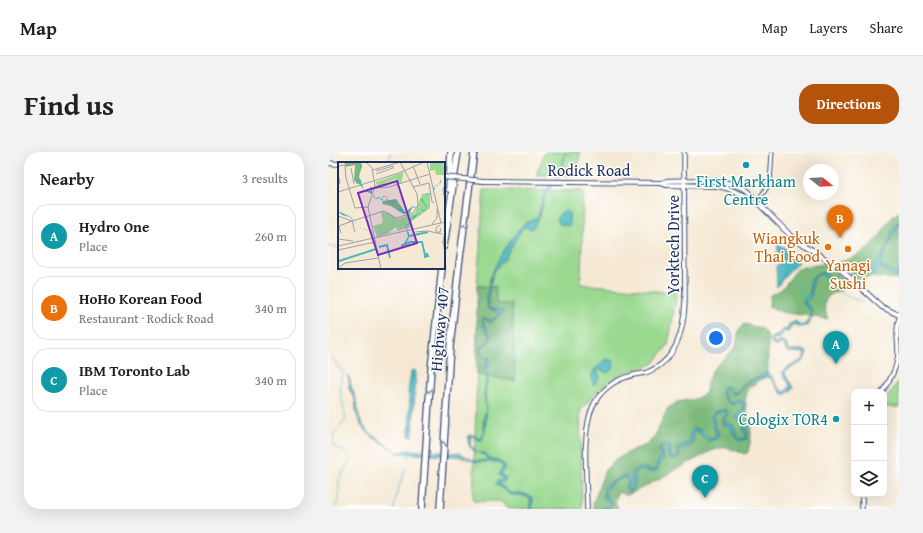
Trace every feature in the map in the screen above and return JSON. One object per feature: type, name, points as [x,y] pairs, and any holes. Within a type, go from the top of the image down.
[{"type":"highway","points":[[448,215],[451,152]]},
{"type":"highway","points":[[445,238],[458,152]]},
{"type":"highway","name":"Highway 407","points":[[441,509],[441,483],[450,347],[474,152]]},
{"type":"highway","name":"Highway 407","points":[[421,509],[431,369],[442,269]]},
{"type":"main road","points":[[328,163],[338,164]]},
{"type":"main road","name":"Rodick Road","points":[[445,177],[483,181],[561,183],[661,183],[666,185],[684,182],[726,188],[756,200],[790,235],[844,272],[866,294],[882,307],[899,316]]},
{"type":"street","name":"Yorktech Drive","points":[[587,509],[586,434],[587,422],[592,407],[598,397],[618,380],[630,375],[647,372],[666,359],[677,344],[684,321],[684,152]]},
{"type":"street","points":[[756,200],[770,183],[772,152]]},
{"type":"street","points":[[884,389],[896,368],[898,352],[896,329],[899,316]]},
{"type":"street","points":[[862,497],[862,509]]},
{"type":"green space","points":[[545,152],[580,152],[577,175],[536,175]]},
{"type":"green space","points":[[484,190],[583,191],[581,284],[677,293],[668,345],[653,364],[616,376],[597,391],[580,411],[582,509],[507,509],[501,501],[473,501],[477,375],[515,381],[497,304],[495,287],[477,286]]},
{"type":"green space","points":[[899,212],[899,277],[863,278],[858,280],[839,262],[858,255],[869,247],[879,237],[892,218]]},
{"type":"green space","points":[[824,264],[849,285],[832,294],[826,300],[825,311],[828,319],[782,312],[769,307],[770,295],[782,289],[798,268]]},
{"type":"green space","points":[[477,286],[495,287],[497,304],[512,304],[515,381],[477,375]]},
{"type":"green space","points":[[744,324],[761,328],[768,339],[767,377],[756,382],[746,394],[746,407],[751,434],[748,452],[745,454],[725,447],[711,451],[634,492],[627,495],[618,492],[615,501],[618,509],[594,509],[593,504],[605,470],[617,459],[632,450],[647,445],[655,436],[668,408],[677,402],[695,399],[706,393],[707,383],[712,370],[736,347],[739,329]]},
{"type":"green space","points":[[899,381],[899,407],[887,407],[887,398]]},
{"type":"water","points":[[566,152],[560,175],[545,195],[540,214],[534,227],[531,229],[523,227],[504,260],[493,272],[488,305],[490,309],[502,310],[503,313],[490,323],[483,318],[482,320],[483,317],[491,321],[500,313],[488,309],[487,298],[488,287],[491,276],[495,266],[520,228],[538,216],[545,191],[559,176]]},
{"type":"water","points":[[561,212],[569,212],[570,225],[568,226],[559,224],[557,219]]},
{"type":"water","points":[[899,221],[880,265],[898,274],[899,282],[894,276],[880,268],[877,271],[877,274],[874,275],[864,269],[838,292],[827,281],[825,275],[819,274],[813,279],[811,297],[805,303],[813,310],[812,314],[804,305],[804,299],[810,293],[810,281],[817,274],[824,272],[838,290],[859,270],[866,267],[871,270],[879,261],[884,251],[893,226]]},
{"type":"water","points":[[778,243],[787,250],[787,258],[794,258],[799,262],[788,272],[777,287],[776,266],[782,261],[777,256]]},
{"type":"water","points":[[811,316],[809,325],[801,327],[793,324],[788,332],[783,331],[780,338],[773,339],[772,342],[776,344],[781,341],[785,342],[789,350],[802,350],[807,352],[804,361],[785,371],[786,376],[793,388],[786,394],[782,394],[770,377],[758,378],[746,384],[737,394],[731,393],[727,388],[723,389],[723,393],[730,403],[734,403],[739,399],[745,403],[745,410],[740,413],[738,417],[745,422],[748,435],[747,439],[739,441],[729,426],[722,425],[722,419],[725,412],[721,411],[714,414],[715,426],[719,434],[717,439],[708,441],[697,431],[694,432],[692,435],[694,438],[692,445],[679,450],[680,456],[675,460],[668,457],[668,448],[661,446],[661,451],[664,457],[658,470],[652,472],[639,470],[634,473],[634,489],[630,493],[625,489],[628,482],[626,478],[620,479],[613,483],[605,493],[613,504],[611,507],[601,509],[612,504],[603,497],[604,487],[620,477],[627,476],[631,480],[627,488],[630,491],[633,482],[631,474],[635,469],[644,468],[656,470],[656,465],[661,456],[658,450],[661,445],[667,444],[671,447],[670,455],[674,458],[678,456],[677,447],[690,442],[690,433],[694,429],[699,429],[710,439],[714,438],[716,434],[711,417],[714,412],[726,409],[728,415],[724,418],[723,422],[733,425],[737,437],[745,439],[746,435],[743,430],[744,424],[735,417],[739,411],[743,410],[742,403],[738,402],[734,405],[729,403],[726,401],[723,396],[722,388],[727,385],[734,392],[737,392],[745,383],[764,375],[766,372],[771,376],[781,390],[785,392],[788,390],[790,385],[783,372],[803,359],[805,353],[788,352],[782,343],[777,346],[773,345],[770,340],[772,337],[777,336],[783,329],[788,330],[788,325],[796,321],[801,326],[807,323]]},
{"type":"water","points":[[482,320],[491,336],[489,342],[481,348],[482,356],[480,348],[488,341],[490,336],[483,327]]},
{"type":"water","points":[[484,357],[490,358],[489,364],[485,370],[487,371],[489,377],[486,392],[486,405],[484,394],[487,373],[483,370],[488,359]]},
{"type":"water","points":[[606,359],[614,361],[613,369],[607,373],[599,369],[597,370],[600,377],[594,385],[592,376],[594,370]]},
{"type":"water","points":[[415,370],[413,428],[412,436],[409,436],[410,398],[408,393],[411,371]]},
{"type":"water","points":[[347,374],[355,397],[359,417],[363,426],[376,438],[377,436],[384,444],[399,453],[372,437],[362,427],[356,413],[355,400],[348,386],[350,385]]},
{"type":"water","points":[[486,409],[486,425],[485,430],[483,423]]},
{"type":"water","points":[[484,432],[481,442],[471,436],[470,445],[477,452],[469,446],[469,435],[473,435],[481,439]]},
{"type":"water","points":[[407,450],[460,453],[474,461],[487,460],[485,455],[479,453],[486,453],[489,459],[496,459],[504,464],[505,468],[501,474],[506,478],[505,481],[499,484],[511,493],[521,493],[531,496],[533,500],[532,509],[530,509],[530,498],[521,495],[509,495],[504,489],[496,485],[497,481],[502,480],[503,478],[498,475],[503,466],[498,462],[475,462],[463,457],[399,453]]},
{"type":"waterway","points":[[390,152],[390,160]]},
{"type":"waterway","points":[[328,246],[338,247]]},
{"type":"waterway","points":[[796,285],[800,287],[804,299]]},
{"type":"waterway","points":[[840,291],[846,296],[862,302]]},
{"type":"waterway","points":[[328,351],[343,373],[340,390],[346,419],[334,435],[333,446],[344,451],[351,458],[339,480],[339,502],[333,509]]},
{"type":"waterway","points":[[394,509],[397,492],[406,468]]},
{"type":"place","name":"First Markham Centre","points":[[746,165]]},
{"type":"place","name":"HoHo Korean Food","points":[[840,238]]},
{"type":"place","name":"Wiangkuk Thai Food","points":[[828,247]]},
{"type":"place","name":"Yanagi Sushi","points":[[848,249]]},
{"type":"place","name":"Hydro One","points":[[836,364]]},
{"type":"place","name":"Cologix TOR4","points":[[836,419]]},
{"type":"place","name":"IBM Toronto Lab","points":[[705,498]]}]
